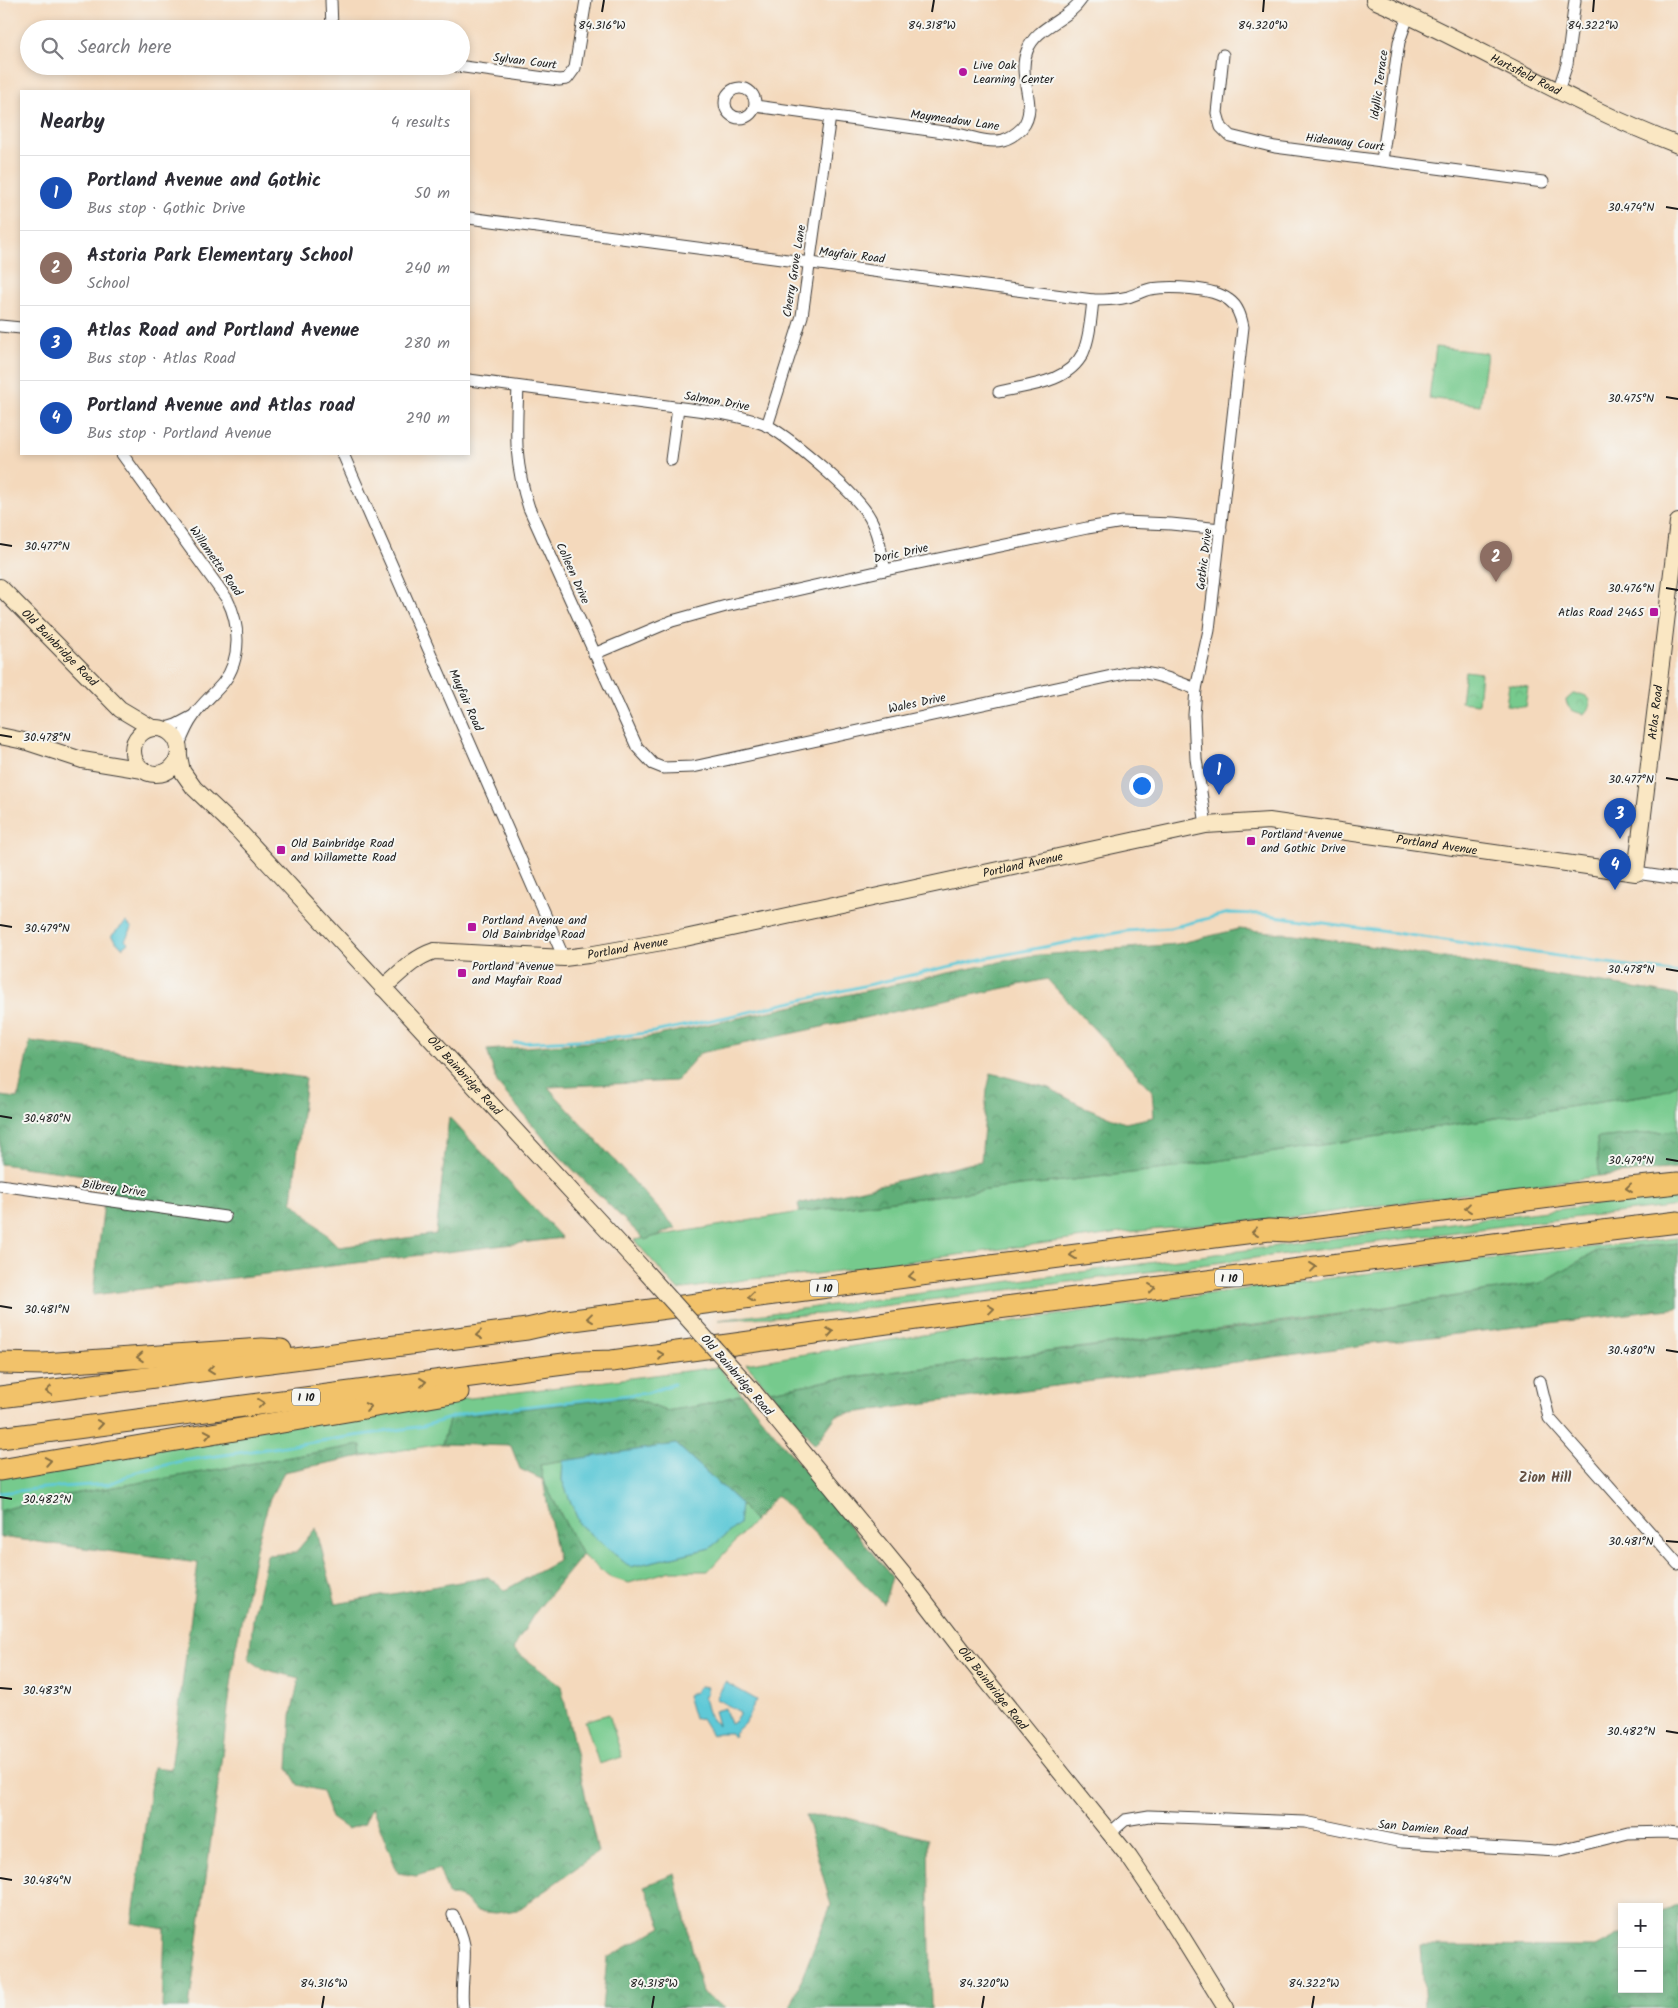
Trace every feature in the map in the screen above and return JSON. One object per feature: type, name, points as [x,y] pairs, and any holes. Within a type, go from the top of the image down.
[{"type":"highway","name":"I 10","points":[[0,1397],[527,1329],[558,1322],[1269,1230],[1288,1231],[1582,1193],[1678,1184]]},
{"type":"highway","name":"I 10","points":[[0,1438],[579,1362],[612,1361],[974,1311],[1678,1222]]},
{"type":"highway","points":[[0,1363],[43,1364],[262,1349],[328,1355]]},
{"type":"highway","points":[[0,1470],[438,1395],[580,1375],[612,1361]]},
{"type":"street","points":[[331,0],[332,20]]},
{"type":"street","name":"Sylvan Court","points":[[470,68],[559,80],[567,79],[575,68],[586,0]]},
{"type":"street","name":"Maymeadow Lane","points":[[755,106],[955,133],[990,140],[1003,140],[1015,134],[1023,126],[1029,114],[1029,102],[1023,75],[1027,50],[1033,40],[1068,14],[1081,0]]},
{"type":"street","name":"Hartsfield Road","points":[[1374,0],[1401,8],[1608,116],[1678,145]]},
{"type":"street","points":[[1558,91],[1567,64],[1575,0]]},
{"type":"street","name":"Idyllic Terrace","points":[[1382,160],[1399,42],[1401,8]]},
{"type":"street","name":"Hideaway Court","points":[[1223,55],[1217,113],[1221,127],[1230,136],[1275,147],[1543,182]]},
{"type":"street","name":"Cherry Grove Lane","points":[[767,426],[802,316],[830,116]]},
{"type":"street","name":"Mayfair Road","points":[[470,218],[1093,300],[1128,297],[1148,289],[1166,288],[1212,292],[1230,300]]},
{"type":"street","points":[[999,392],[1066,374],[1076,364],[1083,352],[1087,340],[1093,300]]},
{"type":"street","name":"Gothic Drive","points":[[1206,824],[1196,759],[1194,715],[1196,689],[1209,630],[1244,327],[1236,307],[1230,300]]},
{"type":"street","points":[[0,326],[20,328]]},
{"type":"street","name":"Salmon Drive","points":[[470,380],[741,417],[767,426],[795,446],[863,506],[877,532],[885,570]]},
{"type":"street","name":"Colleen Drive","points":[[518,387],[517,460],[530,508],[633,739],[646,758]]},
{"type":"street","points":[[671,460],[678,408]]},
{"type":"street","name":"Willamette Road","points":[[123,455],[227,599],[234,612],[237,638],[232,667],[225,681],[193,716],[176,725],[158,729]]},
{"type":"street","name":"Mayfair Road","points":[[342,455],[564,958]]},
{"type":"street","name":"Doric Drive","points":[[594,654],[672,621],[726,606],[885,570],[1123,522],[1221,529]]},
{"type":"street","name":"Atlas Road","points":[[1636,873],[1678,522]]},
{"type":"street","name":"Old Bainbridge Road","points":[[0,586],[120,709],[130,728],[134,746]]},
{"type":"street","name":"Wales Drive","points":[[646,758],[653,764],[663,768],[693,768],[1130,672],[1147,672],[1163,676],[1196,689]]},
{"type":"street","name":"Old Bainbridge Road","points":[[120,709],[158,729]]},
{"type":"street","name":"Willamette Road","points":[[179,750],[193,716]]},
{"type":"street","points":[[0,736],[24,741],[99,764],[143,770],[154,774],[165,773],[174,766],[179,750],[176,738],[158,729],[142,733],[124,758],[114,763],[99,764]]},
{"type":"street","points":[[134,746],[136,761],[143,770]]},
{"type":"street","name":"Old Bainbridge Road","points":[[179,750],[182,771],[194,788],[238,830],[644,1270],[753,1391],[917,1591],[962,1651],[1110,1833],[1167,1912],[1226,2008]]},
{"type":"street","name":"Old Bainbridge Road","points":[[165,773],[194,788]]},
{"type":"street","name":"Portland Avenue","points":[[383,988],[412,961],[434,951],[564,958],[588,956],[685,938],[1206,824],[1269,821],[1678,879]]},
{"type":"street","name":"Bilbrey Drive","points":[[0,1185],[224,1217]]},
{"type":"street","points":[[1540,1381],[1549,1418],[1678,1564]]},
{"type":"street","name":"San Damien Road","points":[[1110,1833],[1125,1820],[1149,1816],[1305,1822],[1402,1842],[1557,1850],[1628,1833],[1667,1832],[1678,1834]]},
{"type":"street","points":[[453,1916],[461,1931],[464,1946],[461,1992],[463,2008]]},
{"type":"green space","points":[[1436,347],[1487,353],[1480,405],[1429,398]]},
{"type":"green space","points":[[1465,671],[1481,673],[1478,704],[1461,702]]},
{"type":"green space","points":[[1509,684],[1528,687],[1525,707],[1506,705]]},
{"type":"green space","points":[[1573,694],[1587,696],[1589,699],[1590,705],[1584,714],[1568,706],[1566,700]]},
{"type":"green space","points":[[1239,929],[1293,934],[1678,996],[1678,1084],[1659,1093],[1165,1169],[800,1212],[798,1204],[981,1161],[987,1090],[991,1073],[1049,1088],[1080,1105],[1125,1123],[1154,1117],[1152,1091],[1047,979],[700,1053],[676,1081],[548,1087],[676,1228],[645,1240],[557,1154],[497,1083],[487,1050],[645,1038],[1028,956],[1177,944]]},
{"type":"green space","points":[[30,1041],[306,1078],[292,1201],[339,1247],[436,1234],[449,1117],[562,1238],[93,1295],[107,1178],[0,1164],[0,1096],[18,1098]]},
{"type":"green space","points":[[1678,1084],[1678,1130],[1597,1138],[1599,1176],[1293,1217],[1128,1232],[808,1275],[750,1279],[678,1290],[634,1240],[800,1212],[1165,1169],[1659,1093]]},
{"type":"green space","points":[[1678,1130],[1678,1168],[1599,1176],[1597,1138]]},
{"type":"green space","points":[[1678,1196],[1678,1206],[1518,1224],[821,1314],[718,1320],[1435,1225]]},
{"type":"green space","points":[[1678,1238],[1678,1243],[1597,1251],[1541,1283],[1346,1313],[838,1379],[770,1391],[746,1364],[978,1327],[1328,1278]]},
{"type":"green space","points":[[1678,1243],[1678,1308],[1372,1344],[837,1415],[815,1445],[770,1391],[838,1379],[1325,1317],[1541,1283],[1597,1251]]},
{"type":"green space","points":[[718,1367],[742,1394],[704,1405],[666,1411],[629,1397],[451,1417],[442,1444],[362,1456],[360,1445],[38,1500],[0,1511],[0,1475],[351,1413]]},
{"type":"green space","points":[[742,1394],[892,1577],[884,1604],[777,1495],[754,1521],[741,1504],[676,1444],[540,1465],[543,1480],[520,1469],[511,1446],[442,1444],[450,1417],[629,1397],[666,1411],[704,1405]]},
{"type":"green space","points":[[361,1445],[362,1456],[284,1472],[270,1498],[257,1544],[236,1647],[189,2008],[162,2008],[165,1929],[132,1923],[153,1767],[171,1769],[198,1563],[0,1537],[0,1511],[38,1500]]},
{"type":"green space","points":[[563,1461],[562,1480],[580,1525],[630,1567],[710,1548],[739,1524],[741,1504],[754,1521],[708,1571],[670,1571],[629,1583],[609,1577],[582,1555],[543,1480],[540,1465]]},
{"type":"green space","points":[[543,1480],[582,1555],[534,1614],[513,1649],[561,1686],[598,1852],[518,1910],[496,1913],[476,1911],[464,1900],[449,1896],[439,1869],[416,1876],[398,1873],[372,1807],[364,1824],[347,1829],[331,1818],[322,1791],[298,1785],[288,1768],[291,1715],[299,1678],[263,1669],[249,1659],[253,1619],[267,1555],[295,1553],[316,1528],[336,1604],[488,1577],[505,1590],[558,1561]]},
{"type":"green space","points":[[609,1714],[622,1757],[599,1764],[585,1721]]},
{"type":"green space","points":[[806,1816],[840,1816],[928,1839],[931,2008],[790,2008],[831,1905]]},
{"type":"green space","points":[[675,1874],[702,1993],[725,2008],[602,2008],[607,1958],[662,1927],[644,1886]]},
{"type":"green space","points":[[1678,1904],[1678,2008],[1425,2008],[1421,1946],[1596,1947],[1618,1935],[1618,1993],[1663,1993],[1663,1911]]},
{"type":"water","points":[[126,922],[132,928],[125,940],[128,943],[122,948],[111,936]]},
{"type":"water","points":[[676,1444],[741,1504],[739,1524],[710,1548],[630,1567],[580,1525],[562,1480],[563,1461]]},
{"type":"water","points":[[725,1682],[757,1700],[744,1724],[734,1733],[735,1736],[732,1736],[731,1733],[718,1733],[712,1736],[701,1718],[694,1719],[687,1695],[696,1692],[700,1686],[707,1687],[707,1694],[704,1697],[709,1717],[718,1725],[714,1711],[725,1708],[730,1724],[734,1722],[740,1712],[716,1699]]},
{"type":"waterway","points":[[514,1043],[598,1039],[654,1032],[982,959],[1126,931],[1170,928],[1229,913],[1260,914],[1678,973]]},
{"type":"waterway","points":[[0,1493],[109,1484],[137,1472],[182,1461],[424,1426],[466,1413],[647,1393],[674,1384]]},
{"type":"place","name":"Live Oak Learning Center","points":[[963,72]]},
{"type":"place","name":"Astoria Park Elementary School","points":[[1496,582]]},
{"type":"place","name":"Atlas Road 2465","points":[[1654,612]]},
{"type":"place","name":"Portland Avenue and Gothic","points":[[1219,795]]},
{"type":"place","name":"Atlas Road and Portland Avenue","points":[[1620,839]]},
{"type":"place","name":"Portland Avenue and Gothic Drive","points":[[1251,841]]},
{"type":"place","name":"Old Bainbridge Road and Willamette Road","points":[[281,850]]},
{"type":"place","name":"Portland Avenue and Atlas road","points":[[1615,890]]},
{"type":"place","name":"Portland Avenue and Old Bainbridge Road","points":[[472,927]]},
{"type":"place","name":"Portland Avenue and Mayfair Road","points":[[462,973]]},
{"type":"district","name":"Zion Hill","points":[[1545,1477]]}]
